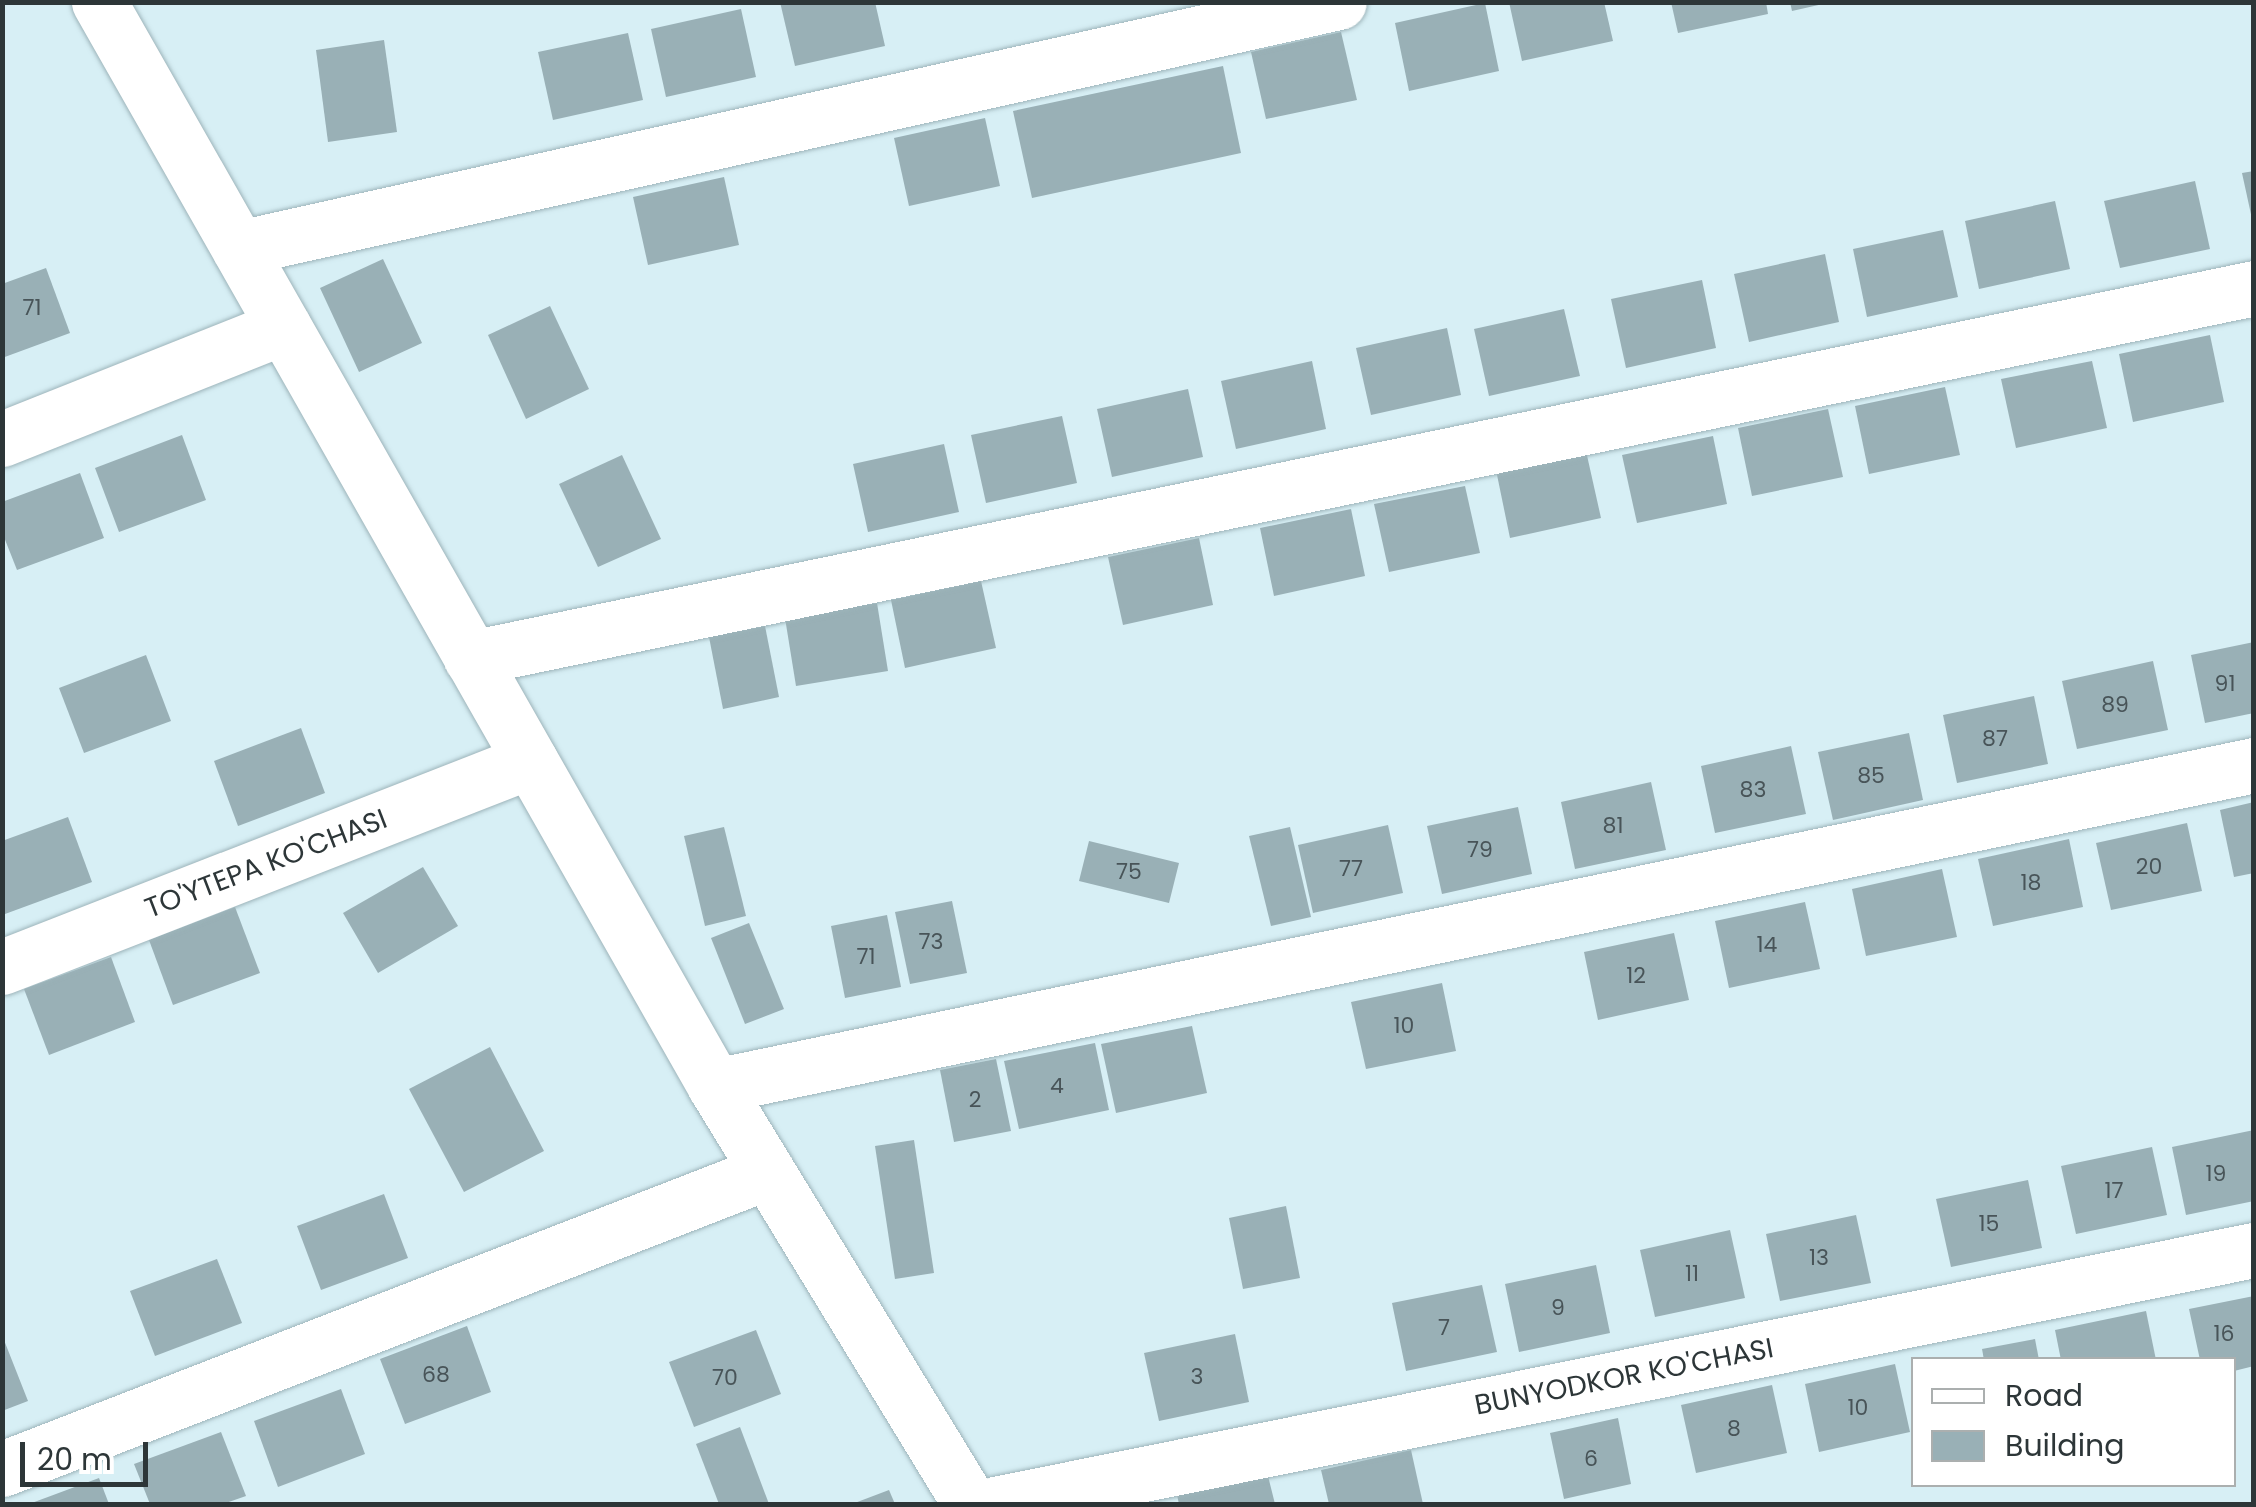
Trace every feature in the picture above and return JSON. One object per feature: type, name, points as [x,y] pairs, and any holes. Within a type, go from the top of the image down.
[{"type":"street","points":[[99,2],[714,1086],[970,1504]]},
{"type":"street","points":[[239,248],[1339,2]]},
{"type":"street","points":[[472,658],[2254,288]]},
{"type":"street","points":[[2,439],[284,327]]},
{"type":"street","name":"TO'YTEPA KO'CHASI","points":[[2,967],[530,761]]},
{"type":"street","points":[[714,1086],[2254,765]]},
{"type":"street","points":[[2,1469],[767,1172]]},
{"type":"street","name":"BUNYODKOR KO'CHASI","points":[[995,1504],[2254,1250]]},
{"type":"building","points":[[780,2],[875,2],[885,46],[795,66]]},
{"type":"building","points":[[1509,2],[1604,2],[1613,41],[1522,61]]},
{"type":"building","points":[[1671,2],[1766,2],[1768,14],[1678,33]]},
{"type":"building","points":[[1790,2],[1823,2],[1823,4],[1792,11]]},
{"type":"building","points":[[1485,3],[1499,71],[1409,91],[1395,23]]},
{"type":"building","points":[[741,9],[756,77],[666,97],[651,29]]},
{"type":"building","points":[[1341,32],[1357,100],[1266,119],[1251,52]]},
{"type":"building","points":[[628,33],[643,100],[553,120],[538,52]]},
{"type":"building","points":[[384,40],[397,132],[328,142],[316,50]]},
{"type":"building","points":[[1223,66],[1241,153],[1032,198],[1013,111]]},
{"type":"building","points":[[985,118],[1000,186],[909,206],[894,138]]},
{"type":"building","points":[[2254,171],[2254,218],[2252,219],[2242,173]]},
{"type":"building","points":[[724,177],[739,245],[648,265],[633,197]]},
{"type":"building","points":[[2195,181],[2210,249],[2120,268],[2104,201]]},
{"type":"building","points":[[2055,201],[2070,269],[1979,289],[1965,221]]},
{"type":"building","points":[[1943,230],[1958,297],[1867,317],[1853,249]]},
{"type":"building","points":[[1825,254],[1839,322],[1749,342],[1734,274]]},
{"type":"building","points":[[383,259],[422,343],[359,372],[320,288]]},
{"type":"building","points":[[46,268],[70,333],[2,358],[2,284]]},
{"type":"building","points":[[1702,280],[1716,348],[1626,368],[1611,299]]},
{"type":"building","points":[[550,306],[589,389],[526,419],[488,335]]},
{"type":"building","points":[[1564,309],[1580,376],[1489,396],[1474,329]]},
{"type":"building","points":[[1447,328],[1461,395],[1371,415],[1356,348]]},
{"type":"building","points":[[2210,335],[2224,402],[2133,422],[2119,354]]},
{"type":"building","points":[[1312,361],[1326,429],[1236,449],[1221,381]]},
{"type":"building","points":[[2092,361],[2107,428],[2016,448],[2001,379]]},
{"type":"building","points":[[1945,387],[1960,455],[1869,474],[1855,406]]},
{"type":"building","points":[[1188,389],[1203,457],[1112,477],[1097,409]]},
{"type":"building","points":[[1828,409],[1843,477],[1752,496],[1738,428]]},
{"type":"building","points":[[1062,416],[1077,483],[986,503],[971,435]]},
{"type":"building","points":[[182,435],[206,500],[119,532],[95,468]]},
{"type":"building","points":[[1713,436],[1727,504],[1637,523],[1622,455]]},
{"type":"building","points":[[944,444],[959,512],[868,532],[853,464]]},
{"type":"building","points":[[1586,451],[1601,518],[1510,538],[1496,470]]},
{"type":"building","points":[[622,455],[661,539],[598,567],[559,484]]},
{"type":"building","points":[[80,473],[104,538],[17,570],[2,532],[2,502]]},
{"type":"building","points":[[1465,486],[1480,553],[1389,572],[1374,504]]},
{"type":"building","points":[[1351,509],[1365,576],[1274,596],[1260,528]]},
{"type":"building","points":[[1199,538],[1213,605],[1123,625],[1108,557]]},
{"type":"building","points":[[981,581],[996,648],[905,668],[891,600]]},
{"type":"building","points":[[877,603],[888,671],[796,686],[785,618]]},
{"type":"building","points":[[765,626],[779,697],[723,709],[709,637]]},
{"type":"building","points":[[2254,642],[2254,713],[2205,723],[2191,655]]},
{"type":"building","points":[[146,655],[171,721],[84,753],[59,688]]},
{"type":"building","points":[[2153,661],[2168,730],[2077,749],[2062,681]]},
{"type":"building","points":[[2034,696],[2048,764],[1957,783],[1943,715]]},
{"type":"building","points":[[301,728],[325,793],[238,826],[214,761]]},
{"type":"building","points":[[1909,733],[1923,800],[1833,820],[1818,752]]},
{"type":"building","points":[[1791,746],[1806,814],[1715,833],[1701,766]]},
{"type":"building","points":[[1651,782],[1666,850],[1575,869],[1561,802]]},
{"type":"building","points":[[2254,802],[2254,873],[2234,877],[2220,810]]},
{"type":"building","points":[[1518,807],[1532,874],[1442,894],[1427,826]]},
{"type":"building","points":[[68,817],[92,882],[5,914],[2,841]]},
{"type":"building","points":[[2187,823],[2202,891],[2111,910],[2096,843]]},
{"type":"building","points":[[1388,825],[1403,893],[1313,913],[1298,845]]},
{"type":"building","points":[[724,827],[746,916],[705,926],[684,836]]},
{"type":"building","points":[[1290,827],[1311,917],[1271,926],[1249,836]]},
{"type":"building","points":[[2069,839],[2083,907],[1993,926],[1978,859]]},
{"type":"building","points":[[1089,841],[1179,863],[1169,903],[1079,881]]},
{"type":"building","points":[[423,867],[458,926],[378,973],[343,913]]},
{"type":"building","points":[[1942,869],[1957,937],[1866,956],[1852,889]]},
{"type":"building","points":[[952,901],[967,973],[910,984],[895,912]]},
{"type":"building","points":[[1805,902],[1820,969],[1729,988],[1715,921]]},
{"type":"building","points":[[235,907],[260,973],[173,1005],[149,940]]},
{"type":"building","points":[[887,915],[901,987],[845,998],[831,926]]},
{"type":"building","points":[[749,923],[784,1009],[745,1024],[711,938]]},
{"type":"building","points":[[1674,933],[1689,1000],[1598,1020],[1584,952]]},
{"type":"building","points":[[111,957],[135,1022],[49,1055],[24,989]]},
{"type":"building","points":[[1442,983],[1456,1051],[1366,1069],[1351,1002]]},
{"type":"building","points":[[1192,1026],[1207,1093],[1116,1113],[1101,1044]]},
{"type":"building","points":[[1095,1043],[1109,1110],[1019,1129],[1004,1061]]},
{"type":"building","points":[[490,1047],[544,1151],[464,1192],[409,1089]]},
{"type":"building","points":[[996,1059],[1011,1131],[954,1142],[940,1070]]},
{"type":"building","points":[[2254,1130],[2254,1201],[2186,1215],[2172,1147]]},
{"type":"building","points":[[914,1140],[934,1273],[895,1279],[875,1146]]},
{"type":"building","points":[[2152,1147],[2167,1215],[2076,1234],[2061,1166]]},
{"type":"building","points":[[2028,1180],[2042,1248],[1951,1267],[1936,1199]]},
{"type":"building","points":[[384,1194],[408,1258],[321,1290],[297,1226]]},
{"type":"building","points":[[1286,1206],[1300,1278],[1243,1289],[1229,1218]]},
{"type":"building","points":[[1856,1215],[1871,1283],[1780,1301],[1766,1234]]},
{"type":"building","points":[[1730,1230],[1745,1298],[1655,1317],[1640,1250]]},
{"type":"building","points":[[217,1259],[242,1323],[155,1356],[130,1291]]},
{"type":"building","points":[[1596,1265],[1610,1333],[1519,1352],[1505,1284]]},
{"type":"building","points":[[1482,1285],[1497,1352],[1406,1371],[1392,1303]]},
{"type":"building","points":[[2254,1296],[2254,1366],[2236,1370],[2236,1357],[2199,1357],[2189,1309]]},
{"type":"building","points":[[2146,1311],[2155,1357],[2060,1357],[2055,1330]]},
{"type":"building","points":[[467,1326],[491,1392],[405,1424],[380,1359]]},
{"type":"building","points":[[756,1330],[781,1394],[694,1427],[669,1362]]},
{"type":"building","points":[[1235,1334],[1249,1402],[1159,1421],[1144,1353]]},
{"type":"building","points":[[2,1335],[28,1401],[2,1411]]},
{"type":"building","points":[[2035,1339],[2038,1357],[1983,1357],[1982,1349]]},
{"type":"building","points":[[1895,1364],[1910,1432],[1819,1452],[1805,1384]]},
{"type":"building","points":[[1772,1385],[1787,1453],[1696,1473],[1681,1405]]},
{"type":"building","points":[[341,1389],[365,1454],[278,1487],[254,1421]]},
{"type":"building","points":[[1618,1418],[1631,1484],[1564,1499],[1550,1433]]},
{"type":"building","points":[[740,1427],[769,1504],[719,1504],[696,1444]]},
{"type":"building","points":[[221,1432],[246,1496],[223,1504],[150,1504],[134,1464]]},
{"type":"building","points":[[1411,1450],[1423,1504],[1329,1504],[1321,1470]]},
{"type":"building","points":[[1268,1476],[1275,1504],[1179,1504],[1177,1495]]},
{"type":"building","points":[[99,1478],[109,1504],[29,1504]]},
{"type":"building","points":[[889,1490],[895,1504],[852,1504]]}]
